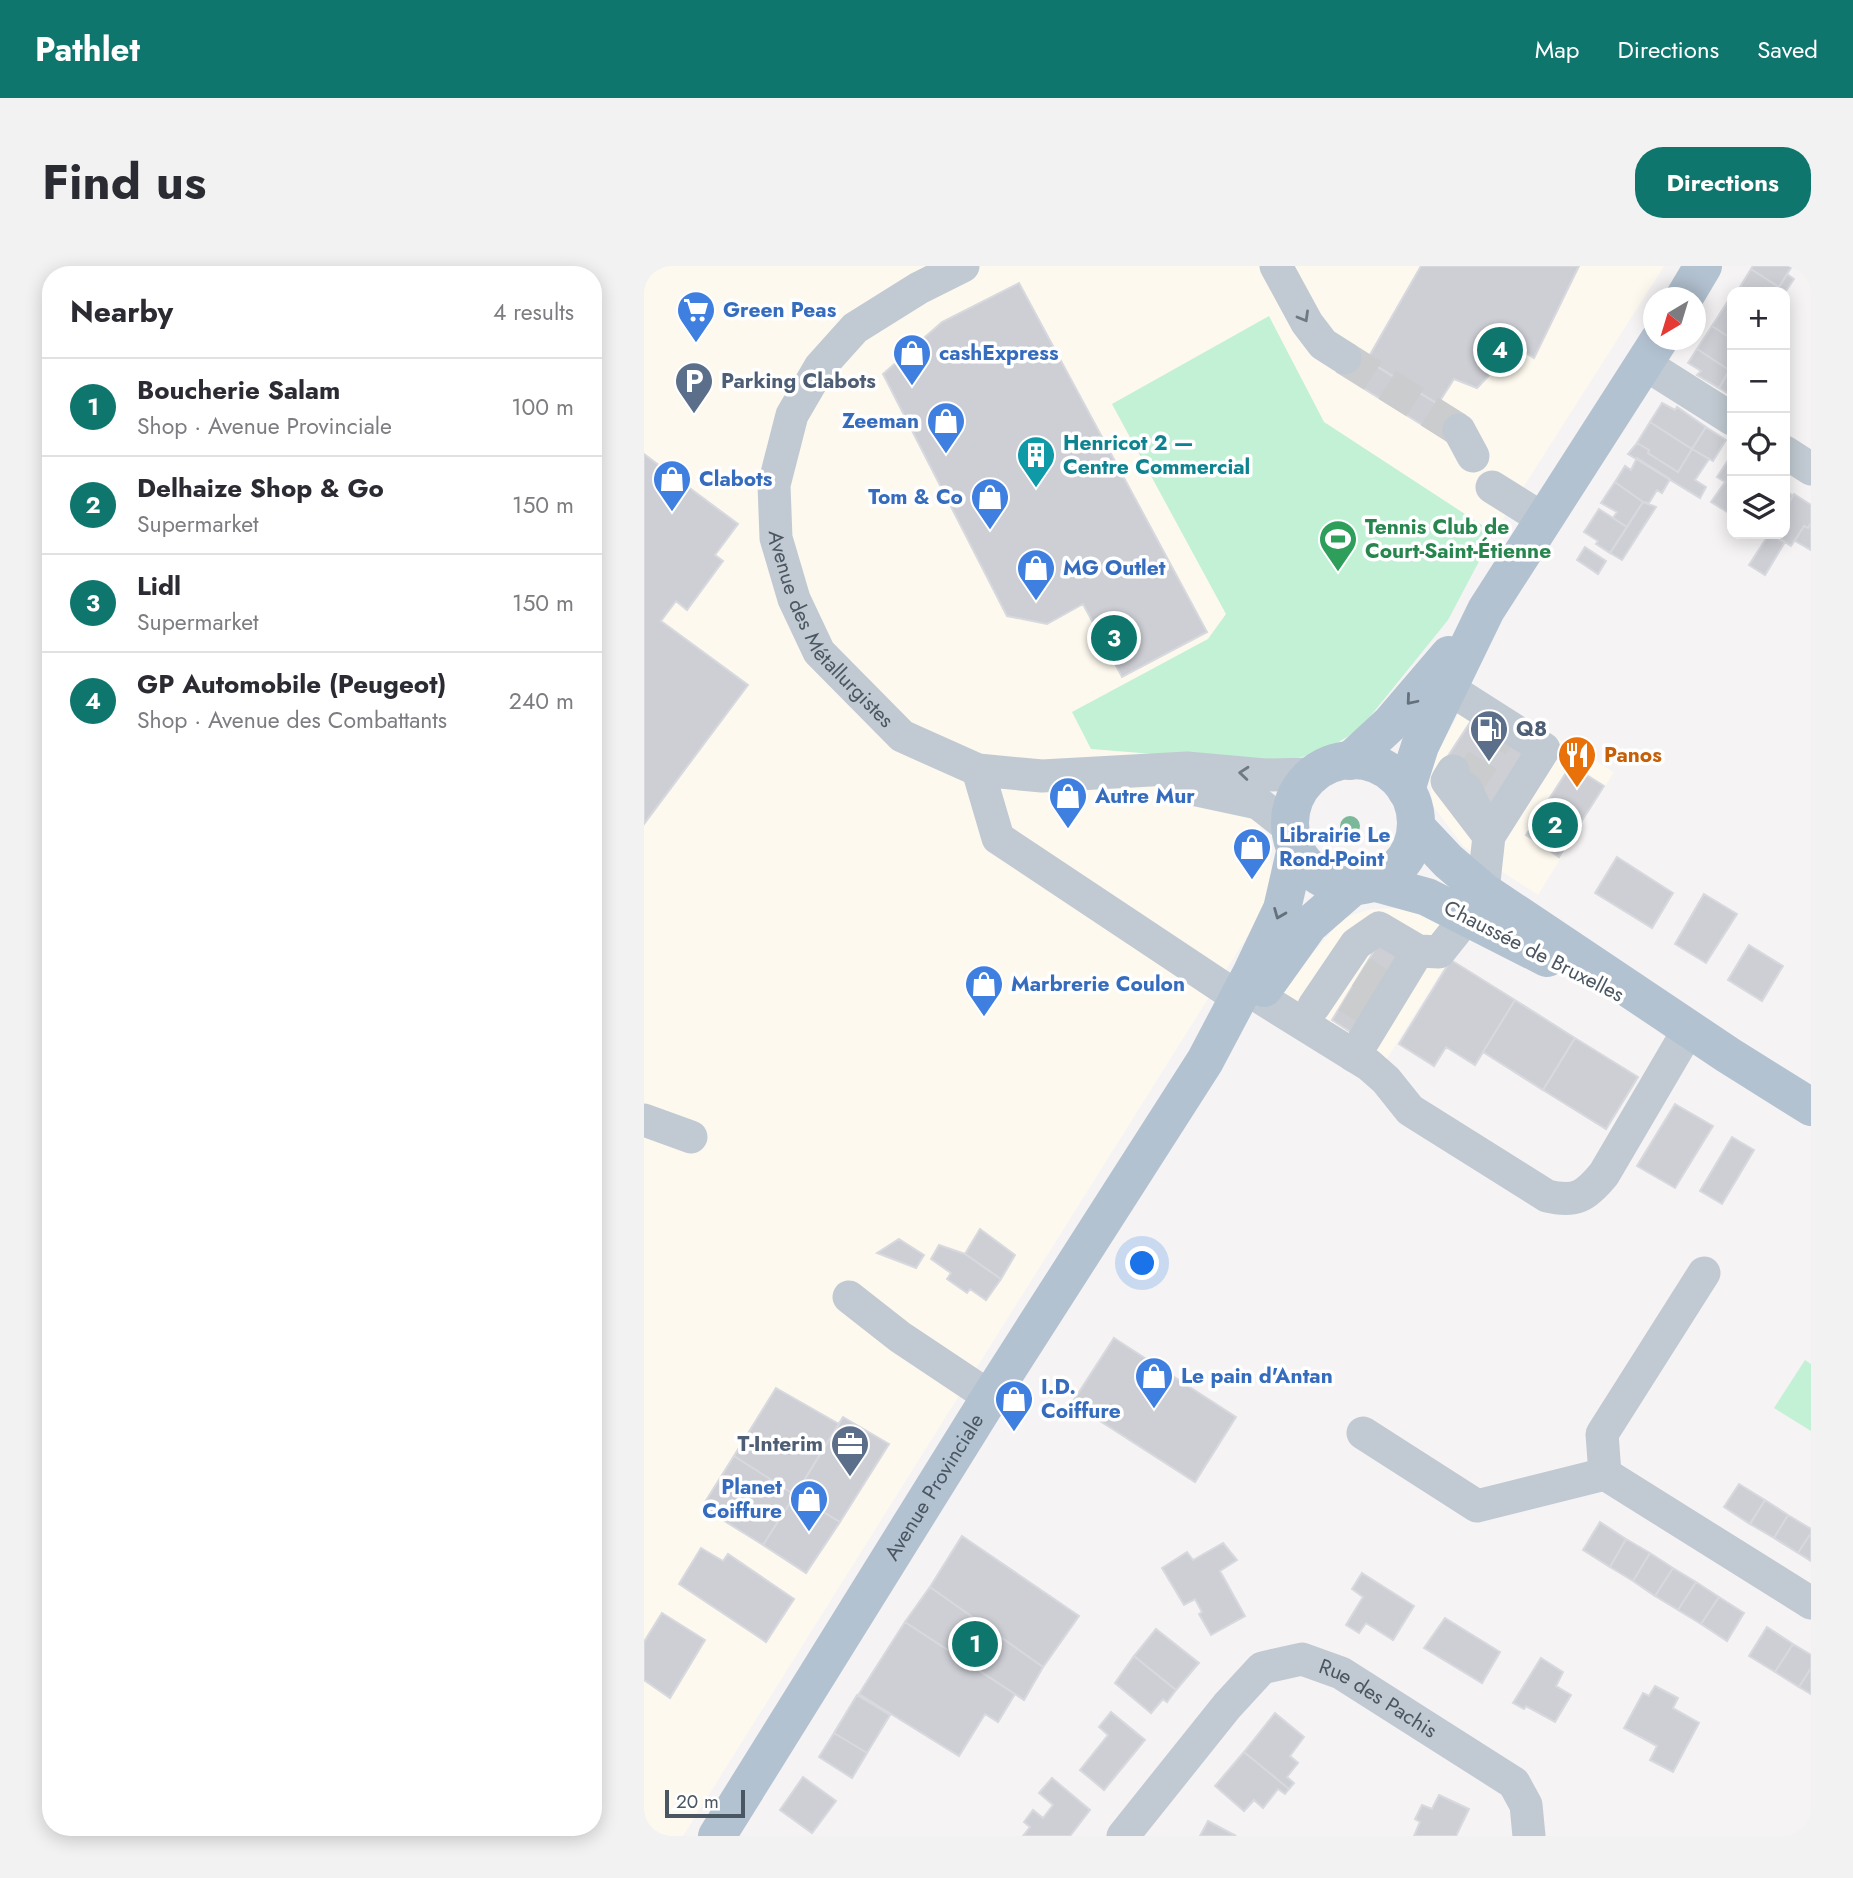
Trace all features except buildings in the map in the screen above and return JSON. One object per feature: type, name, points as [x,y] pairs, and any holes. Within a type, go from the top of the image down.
[{"type":"main road","points":[[1691,287],[1703,266]]},
{"type":"main road","points":[[1406,790],[1420,746],[1486,610],[1652,352]]},
{"type":"main road","points":[[1350,761],[1390,724],[1486,610]]},
{"type":"main road","points":[[1350,761],[1376,764],[1392,773],[1406,790],[1415,810],[1413,844],[1400,868],[1366,884],[1309,925],[1248,997],[1252,971],[1282,909],[1294,839],[1292,808],[1299,792],[1312,774],[1330,763],[1350,761]]},
{"type":"main road","name":"Chaussée de Bruxelles","points":[[1416,827],[1448,861],[1475,905]]},
{"type":"main road","points":[[1294,839],[1305,864],[1319,877],[1338,885],[1366,884]]},
{"type":"main road","name":"Chaussée de Bruxelles","points":[[1366,884],[1475,905],[1689,1029],[1811,1107]]},
{"type":"main road","name":"Avenue Provinciale","points":[[717,1836],[990,1397],[1153,1140],[1248,997]]},
{"type":"street","name":"Avenue des Métallurgistes","points":[[963,266],[919,288],[855,328],[820,367],[792,415],[775,485],[776,538],[794,599],[819,652],[902,736],[978,770],[1042,776],[1187,768],[1265,775],[1312,774]]},
{"type":"street","points":[[1276,266],[1307,323],[1323,344],[1345,358]]},
{"type":"street","points":[[1652,352],[1727,415]]},
{"type":"street","points":[[1790,455],[1811,469]]},
{"type":"street","points":[[1492,486],[1543,519]]},
{"type":"street","points":[[978,770],[998,838],[1248,997],[1363,991],[1439,952],[1475,905],[1475,799],[1544,749],[1504,730],[1448,688]]},
{"type":"street","name":"Avenue des Métallurgistes","points":[[1103,771],[1258,803],[1294,839]]},
{"type":"street","points":[[1363,991],[1386,1080],[1410,1110],[1547,1196],[1563,1200],[1588,1193],[1604,1174],[1689,1029]]},
{"type":"street","points":[[644,1120],[691,1137]]},
{"type":"street","points":[[1605,1474],[1602,1434],[1704,1273]]},
{"type":"street","points":[[849,1297],[900,1337],[990,1397]]},
{"type":"street","points":[[1363,1433],[1477,1506],[1605,1474],[1811,1603]]},
{"type":"street","name":"Rue des Pachis","points":[[1123,1836],[1227,1706],[1262,1668],[1302,1659],[1341,1673],[1514,1783],[1525,1805],[1529,1836]]},
{"type":"shaded area","points":[[644,266],[1664,266],[1651,287],[1643,287],[1643,299],[1494,533],[1324,422],[1269,317],[1112,404],[1226,614],[1208,639],[1073,712],[1265,763],[1260,825],[1270,856],[1275,892],[683,1836],[644,1836]]},
{"type":"shaded area","points":[[1473,688],[1614,772],[1538,895],[1463,846],[1433,806],[1428,769]]},
{"type":"shaded area","points":[[1410,908],[1463,937],[1383,1065],[1275,997],[1343,918],[1371,909]]},
{"type":"green space","name":"Tennis Club de Court-Saint-Étienne","points":[[1269,316],[1324,422],[1494,533],[1448,620],[1360,729],[1319,754],[1265,763],[1091,749],[1072,712],[1208,639],[1226,614],[1112,404]]},
{"type":"green space","points":[[1805,1360],[1811,1364],[1811,1431],[1774,1408]]},
{"type":"tunnel","points":[[1345,358],[1459,430]]},
{"type":"tunnel","points":[[1465,788],[1499,734]]},
{"type":"tunnel","points":[[1361,972],[1381,985]]},
{"type":"tunnel","points":[[1347,996],[1367,1008]]},
{"type":"place","name":"Green Peas","points":[[696,344]]},
{"type":"place","name":"GP Automobile (Peugeot)","points":[[1500,350]]},
{"type":"place","name":"cashExpress","points":[[912,387]]},
{"type":"place","name":"Parking Clabots","points":[[694,415]]},
{"type":"place","name":"Zeeman","points":[[946,455]]},
{"type":"place","name":"Henricot 2 — Centre Commercial","points":[[1036,489]]},
{"type":"place","name":"Clabots","points":[[672,513]]},
{"type":"place","name":"Tom & Co","points":[[990,531]]},
{"type":"place","name":"Tennis Club de Court-Saint-Étienne","points":[[1338,573]]},
{"type":"place","name":"MG Outlet","points":[[1036,602]]},
{"type":"place","name":"Lidl","points":[[1114,638]]},
{"type":"place","name":"Q8","points":[[1489,763]]},
{"type":"place","name":"Panos","points":[[1577,789]]},
{"type":"place","name":"Delhaize Shop & Go","points":[[1555,825]]},
{"type":"place","name":"Autre Mur","points":[[1068,830]]},
{"type":"place","name":"Librairie Le Rond-Point","points":[[1252,881]]},
{"type":"place","name":"Marbrerie Coulon","points":[[984,1018]]},
{"type":"place","name":"Le pain d'Antan","points":[[1154,1410]]},
{"type":"place","name":"I.D. Coiffure","points":[[1014,1433]]},
{"type":"place","name":"T-Interim","points":[[850,1478]]},
{"type":"place","name":"Planet Coiffure","points":[[809,1533]]},
{"type":"place","name":"Boucherie Salam","points":[[975,1644]]}]
